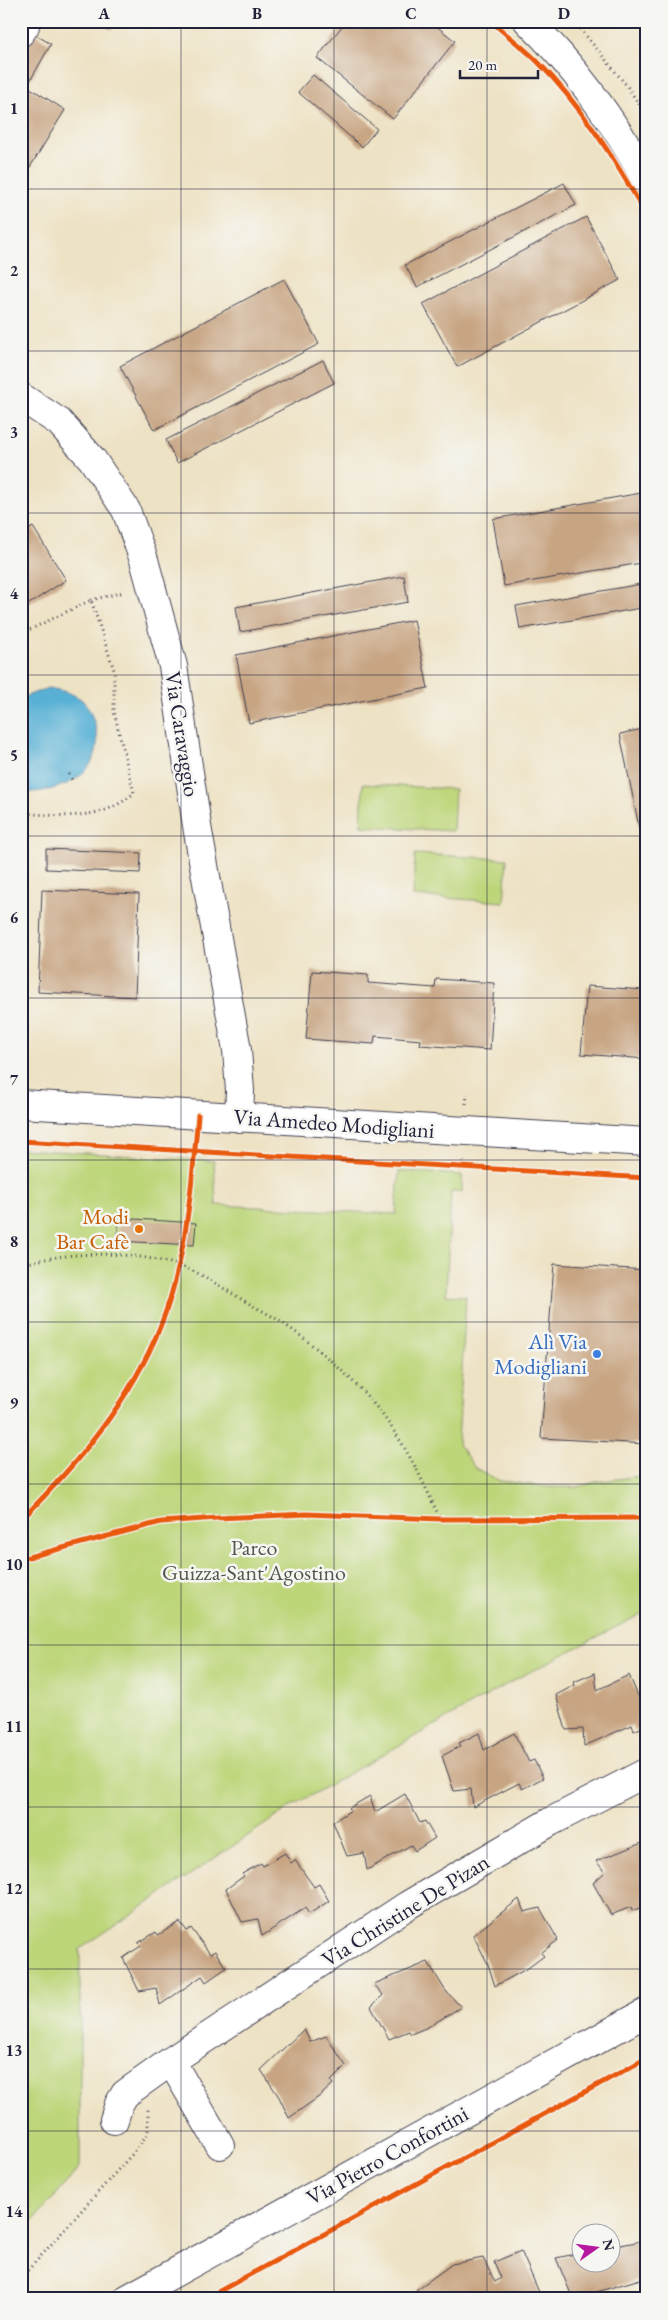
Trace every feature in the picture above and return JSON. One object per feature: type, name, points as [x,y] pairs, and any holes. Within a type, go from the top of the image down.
[{"type":"street","points":[[528,21],[569,64],[640,154],[647,181]]},
{"type":"street","name":"Via Caravaggio","points":[[21,397],[58,422],[92,460],[126,510],[151,585],[173,666],[198,832],[237,1050],[240,1090],[239,1118]]},
{"type":"street","name":"Via Amedeo Modigliani","points":[[21,1104],[647,1142]]},
{"type":"street","name":"Via Christine De Pizan","points":[[114,2120],[119,2104],[125,2094],[171,2061],[408,1905],[550,1822],[647,1772]]},
{"type":"street","name":"Via Pietro Confortini","points":[[127,2299],[647,2012]]},
{"type":"street","points":[[171,2061],[220,2145]]},
{"type":"path","points":[[574,21],[627,86],[647,116]]},
{"type":"path","points":[[21,634],[91,600],[151,585]]},
{"type":"path","points":[[21,813],[80,817],[121,804],[134,793],[114,712],[114,670],[91,600]]},
{"type":"path","points":[[68,774],[73,782]]},
{"type":"path","points":[[21,1265],[92,1254],[138,1257],[179,1266],[203,1276],[280,1321],[327,1357],[368,1397],[400,1441],[422,1478],[440,1519]]},
{"type":"path","points":[[21,2278],[135,2151],[148,2133],[148,2107]]},
{"type":"green space","points":[[363,784],[455,789],[453,831],[361,826]]},
{"type":"green space","points":[[415,854],[507,859],[504,902],[413,896]]},
{"type":"green space","name":"Parco Guizza-Sant'Agostino","points":[[21,1149],[214,1161],[216,1205],[396,1214],[399,1171],[462,1175],[462,1192],[451,1192],[446,1295],[466,1296],[458,1444],[475,1468],[500,1481],[550,1487],[577,1487],[595,1482],[647,1475],[647,1611],[518,1678],[292,1806],[80,1949],[80,2167],[21,2235]]},
{"type":"water","points":[[48,688],[75,696],[87,706],[95,725],[97,742],[95,756],[88,768],[78,777],[65,784],[36,792],[21,792],[21,698]]},
{"type":"building","points":[[97,21],[116,21],[111,30]]},
{"type":"building","points":[[346,21],[430,21],[455,41],[393,119],[317,58]]},
{"type":"building","points":[[34,34],[51,44],[27,86],[65,110],[27,172],[21,169],[21,55]]},
{"type":"building","points":[[313,75],[377,129],[362,147],[298,92]]},
{"type":"building","points":[[564,183],[576,205],[417,287],[405,265]]},
{"type":"building","points":[[586,217],[620,280],[457,367],[423,304]]},
{"type":"building","points":[[284,279],[319,344],[154,430],[120,366]]},
{"type":"building","points":[[323,360],[334,383],[177,463],[166,440]]},
{"type":"building","points":[[647,492],[647,562],[504,586],[493,519]]},
{"type":"building","points":[[33,527],[66,580],[21,609],[21,534]]},
{"type":"building","points":[[404,576],[408,602],[240,632],[236,607]]},
{"type":"building","points":[[647,583],[647,607],[520,629],[516,606]]},
{"type":"building","points":[[414,620],[428,688],[249,723],[236,655]]},
{"type":"building","points":[[647,728],[647,830],[640,832],[620,734]]},
{"type":"building","points":[[46,849],[141,853],[140,873],[46,869]]},
{"type":"building","points":[[42,890],[139,894],[135,997],[38,992]]},
{"type":"building","points":[[312,971],[368,975],[368,983],[435,988],[436,979],[494,983],[490,1050],[420,1045],[421,1040],[375,1036],[374,1044],[306,1039]]},
{"type":"building","points":[[587,986],[644,990],[643,998],[647,998],[647,1059],[581,1054]]},
{"type":"building","points":[[119,1218],[196,1223],[194,1245],[117,1241]]},
{"type":"building","name":"Alì Via Modigliani","points":[[554,1264],[647,1270],[647,1444],[541,1438]]},
{"type":"building","points":[[595,1673],[597,1690],[629,1675],[642,1705],[647,1703],[647,1725],[634,1731],[632,1725],[584,1746],[583,1729],[566,1730],[556,1695],[575,1685],[574,1682]]},
{"type":"building","points":[[479,1733],[484,1750],[514,1733],[529,1762],[534,1760],[543,1778],[522,1789],[519,1783],[473,1807],[471,1789],[454,1791],[442,1756],[461,1746],[459,1743]]},
{"type":"building","points":[[405,1794],[420,1823],[425,1821],[435,1838],[415,1851],[411,1845],[367,1870],[364,1853],[347,1856],[333,1822],[351,1810],[349,1808],[370,1796],[375,1812]]},
{"type":"building","points":[[647,1841],[647,1905],[632,1911],[631,1907],[611,1915],[593,1883],[605,1872],[596,1861]]},
{"type":"building","points":[[285,1853],[291,1863],[295,1860],[314,1887],[319,1884],[329,1901],[309,1914],[305,1908],[262,1936],[258,1919],[242,1922],[226,1889],[244,1876],[242,1874],[261,1863],[263,1866]]},
{"type":"building","points":[[519,1899],[524,1912],[540,1908],[558,1940],[541,1953],[544,1956],[528,1968],[495,1986],[488,1964],[473,1935]]},
{"type":"building","points":[[180,1922],[187,1931],[191,1928],[210,1954],[215,1951],[226,1968],[206,1982],[202,1976],[160,2005],[156,1988],[139,1991],[123,1958],[141,1946],[138,1943],[156,1932],[158,1935]]},
{"type":"building","points":[[428,1962],[445,1990],[461,2007],[428,2027],[411,2034],[409,2031],[389,2039],[371,2007],[383,1995],[374,1984]]},
{"type":"building","points":[[304,2029],[310,2042],[326,2036],[346,2066],[331,2081],[333,2084],[320,2096],[289,2118],[279,2097],[261,2070]]},
{"type":"building","points":[[647,2240],[647,2277],[573,2299],[556,2258],[570,2255],[570,2272],[620,2272],[620,2245]]},
{"type":"building","points":[[521,2251],[542,2299],[419,2299],[416,2290],[452,2264],[483,2258],[495,2282],[501,2278],[494,2262]]},
{"type":"cycle path","points":[[491,21],[537,61],[569,97],[597,135],[647,216]]},
{"type":"cycle path","points":[[21,1520],[62,1477],[100,1431],[134,1381],[148,1355],[169,1303],[182,1250],[187,1223],[198,1115]]},
{"type":"cycle path","points":[[21,1141],[647,1178]]},
{"type":"cycle path","points":[[21,1559],[161,1522],[218,1518],[306,1514],[440,1519],[647,1518]]},
{"type":"cycle path","points":[[205,2299],[647,2058]]},
{"type":"place","name":"Modi Bar Cafè","points":[[139,1229]]},
{"type":"place","name":"Alì Via Modigliani","points":[[597,1354]]}]
